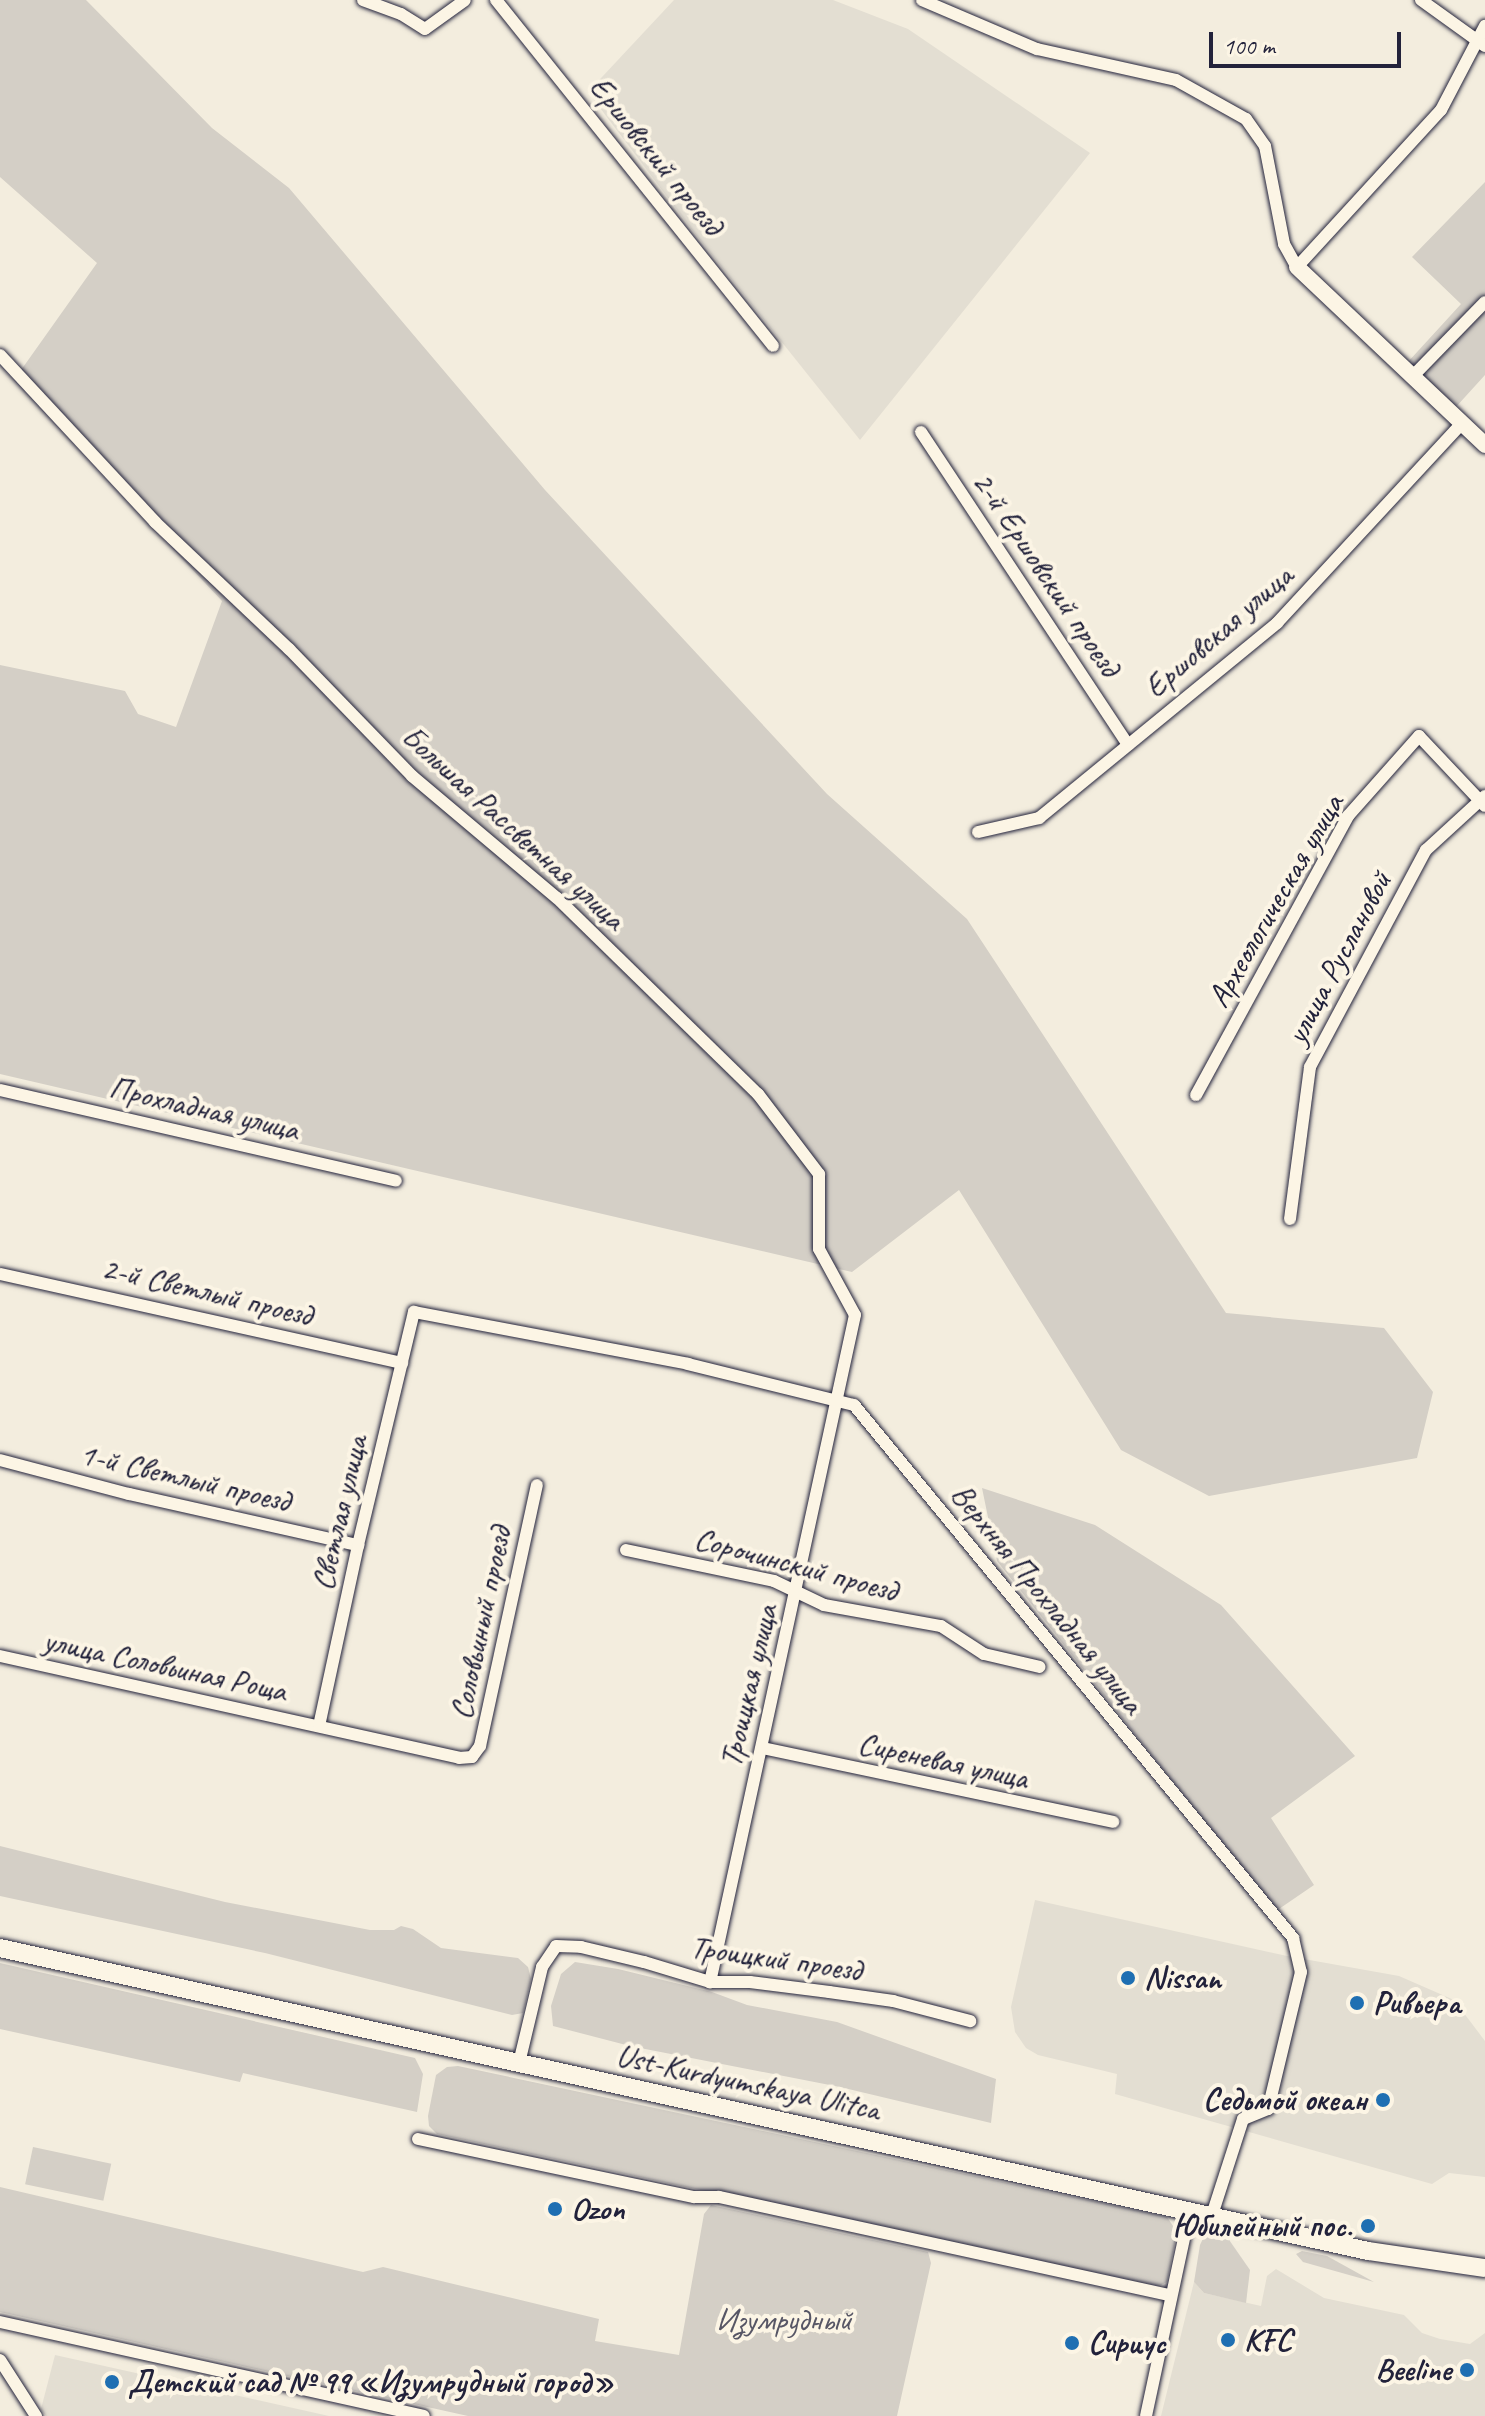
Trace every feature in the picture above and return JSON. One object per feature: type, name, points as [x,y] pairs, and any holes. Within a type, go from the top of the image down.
[{"type":"main road","name":"Ust-Kurdyumskaya Ulitca","points":[[0,1948],[1368,2251],[1485,2268]]},
{"type":"street","points":[[363,0],[401,14],[425,29],[465,0]]},
{"type":"street","name":"Ершовский проезд","points":[[496,0],[630,163],[773,346]]},
{"type":"street","points":[[922,0],[1037,49],[1176,80],[1246,119],[1265,146],[1284,244],[1297,267],[1485,445]]},
{"type":"street","points":[[1421,0],[1481,42]]},
{"type":"street","points":[[1297,267],[1441,110],[1481,42],[1485,26]]},
{"type":"street","points":[[1413,376],[1485,302]]},
{"type":"street","name":"Большая Рассветная улица","points":[[0,355],[155,522],[289,649],[412,776],[557,898],[758,1094],[819,1174],[819,1249],[855,1315],[835,1400]]},
{"type":"street","name":"Ершовская улица","points":[[978,832],[1039,818],[1277,623],[1462,423]]},
{"type":"street","name":"2-й Ершовский проезд","points":[[921,432],[1128,745]]},
{"type":"street","name":"Археологическая улица","points":[[1196,1095],[1348,816],[1419,736],[1483,801]]},
{"type":"street","name":"улица Руслановой","points":[[1290,1219],[1310,1067],[1426,850],[1483,801]]},
{"type":"street","name":"Прохладная улица","points":[[0,1090],[396,1181]]},
{"type":"street","name":"2-й Светлый проезд","points":[[0,1274],[402,1363]]},
{"type":"street","name":"Верхняя Прохладная улица","points":[[414,1312],[688,1364],[854,1405],[1293,1938],[1301,1972],[1268,2109],[1243,2119],[1212,2215]]},
{"type":"street","name":"Светлая улица","points":[[319,1726],[358,1545],[414,1312]]},
{"type":"street","name":"Троицкая улица","points":[[710,1982],[797,1592],[835,1400]]},
{"type":"street","name":"1-й Светлый проезд","points":[[0,1460],[129,1494],[358,1545]]},
{"type":"street","name":"Соловьиный проезд","points":[[319,1726],[459,1758],[472,1757],[480,1746],[537,1485]]},
{"type":"street","name":"Сорочинский проезд","points":[[626,1550],[774,1581],[824,1605],[941,1626],[984,1654],[1040,1667]]},
{"type":"street","name":"улица Соловьиная Роща","points":[[0,1656],[319,1726]]},
{"type":"street","name":"Сиреневая улица","points":[[763,1748],[1113,1822]]},
{"type":"street","name":"Троицкий проезд","points":[[519,2063],[542,1967],[556,1946],[581,1947],[710,1982],[750,1982],[855,1995],[970,2021]]},
{"type":"street","points":[[418,2139],[694,2197],[719,2197],[1170,2295]]},
{"type":"street","points":[[1146,2416],[1190,2210]]},
{"type":"street","points":[[0,2322],[424,2416]]},
{"type":"street","points":[[0,2360],[36,2416]]},
{"type":"shaded area","points":[[674,0],[833,0],[908,29],[1090,153],[860,440],[693,231],[588,92]]},
{"type":"shaded area","points":[[1035,1900],[1287,1956],[1399,1976],[1454,2000],[1485,2041],[1485,2177],[1449,2173],[1432,2184],[1115,2094],[1117,2074],[1038,2055],[1026,2048],[1015,2032],[1011,2007]]},
{"type":"shaded area","points":[[1276,2269],[1324,2298],[1404,2315],[1422,2333],[1440,2339],[1470,2344],[1485,2333],[1485,2416],[1161,2416],[1194,2282],[1204,2293],[1261,2306],[1267,2276]]},
{"type":"shaded area","name":"Детский сад № 99 «Изумрудный город»","points":[[55,2355],[329,2416],[46,2416],[41,2409]]},
{"type":"green space","points":[[0,0],[86,0],[212,128],[289,188],[545,490],[827,794],[967,919],[1226,1313],[1384,1328],[1433,1392],[1417,1458],[1209,1496],[1121,1450],[959,1190],[852,1272],[0,1074],[0,665],[125,691],[138,714],[176,727],[222,601],[14,380],[97,263],[0,177]]},
{"type":"green space","points":[[1485,182],[1485,375],[1455,408],[1407,363],[1461,304],[1412,257]]},
{"type":"green space","points":[[982,1488],[1095,1525],[1221,1605],[1355,1756],[1271,1818],[1314,1885],[1276,1911],[997,1561]]},
{"type":"green space","points":[[0,1846],[225,1902],[370,1930],[394,1930],[401,1926],[413,1929],[441,1948],[518,1958],[528,1967],[531,1979],[523,2013],[512,2015],[265,1953],[0,1896]]},
{"type":"green space","points":[[575,1962],[712,1992],[747,2005],[837,2022],[996,2079],[991,2123],[840,2087],[630,2046],[553,2026],[551,2006],[561,1974]]},
{"type":"green space","points":[[0,1963],[415,2058],[423,2074],[417,2112],[243,2073],[240,2082],[0,2029]]},
{"type":"green space","points":[[458,2066],[1167,2217],[1177,2232],[1167,2282],[1157,2287],[437,2134],[429,2126],[428,2116],[436,2075],[447,2067]]},
{"type":"green space","points":[[33,2147],[111,2164],[103,2201],[25,2184]]},
{"type":"green space","name":"Изумрудный","points":[[0,2187],[363,2272],[383,2267],[599,2319],[595,2341],[679,2355],[704,2214],[711,2205],[928,2252],[931,2263],[897,2416],[468,2416],[0,2312]]},
{"type":"green space","points":[[1207,2230],[1225,2234],[1250,2270],[1246,2303],[1204,2293],[1194,2282],[1200,2245]]},
{"type":"green space","points":[[1302,2251],[1327,2256],[1374,2282],[1303,2262],[1296,2254]]},
{"type":"place","name":"Nissan","points":[[1128,1978]]},
{"type":"place","name":"Ривьера","points":[[1357,2003]]},
{"type":"place","name":"Седьмой океан","points":[[1383,2100]]},
{"type":"place","name":"Ozon","points":[[555,2209]]},
{"type":"place","name":"Юбилейный пос.","points":[[1368,2226]]},
{"type":"place","name":"KFC","points":[[1228,2340]]},
{"type":"place","name":"Сириус","points":[[1072,2343]]},
{"type":"place","name":"Beeline","points":[[1467,2370]]},
{"type":"place","name":"Детский сад № 99 «Изумрудный город»","points":[[112,2382]]}]
